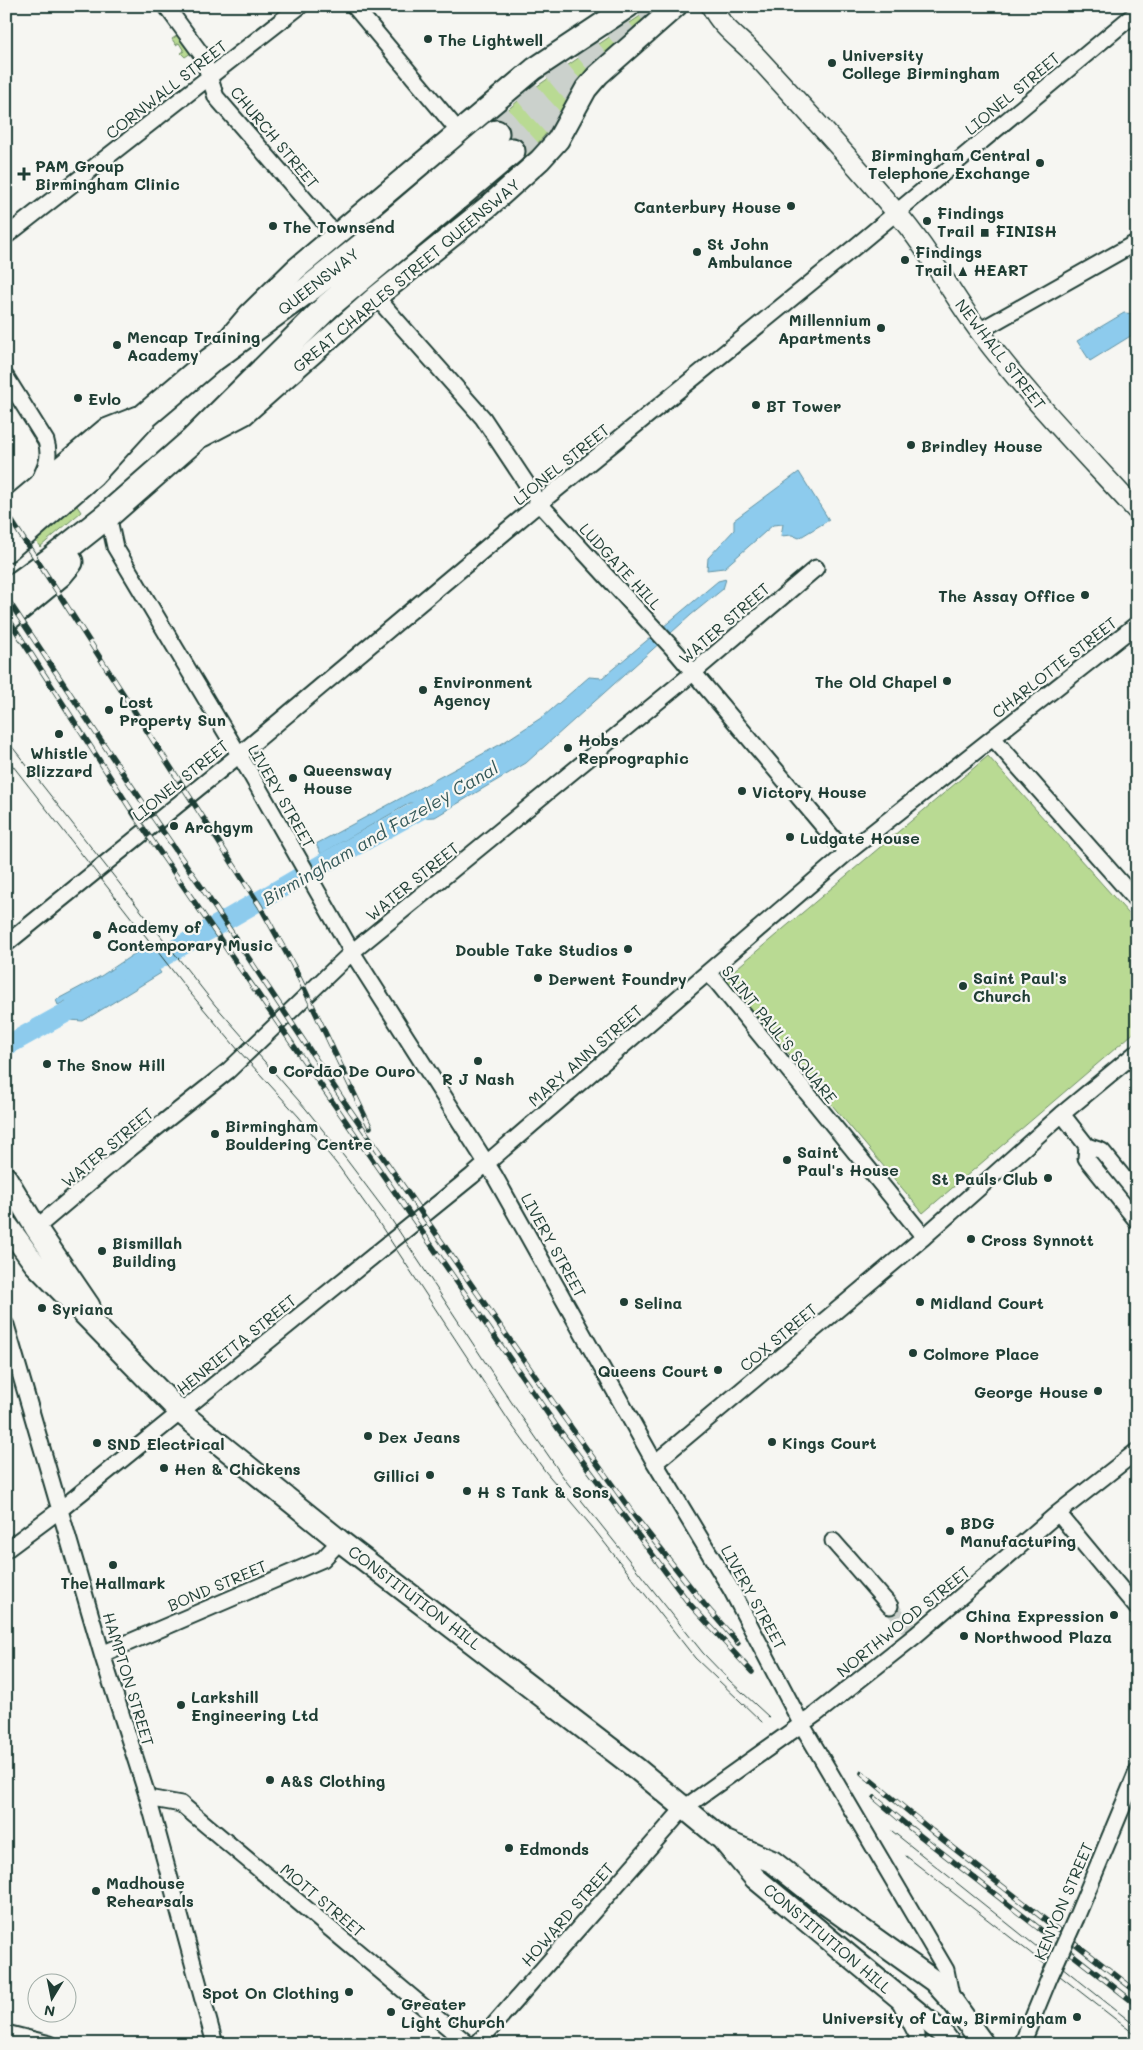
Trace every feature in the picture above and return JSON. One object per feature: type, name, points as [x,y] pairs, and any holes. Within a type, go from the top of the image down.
[{"type":"highway","name":"QUEENSWAY","points":[[6,549],[92,474],[146,416],[210,361],[310,288],[388,225],[496,133]]},
{"type":"highway","name":"QUEENSWAY","points":[[191,442],[328,306],[512,152]]},
{"type":"highway","points":[[6,516],[30,498],[106,432],[146,416]]},
{"type":"highway","name":"GREAT CHARLES STREET QUEENSWAY","points":[[108,516],[191,442]]},
{"type":"highway","points":[[6,593],[108,516]]},
{"type":"highway","points":[[6,618],[60,574],[108,516]]},
{"type":"main road","points":[[210,361],[250,314],[278,285],[337,234],[460,133],[534,69],[629,6]]},
{"type":"main road","name":"GREAT CHARLES STREET QUEENSWAY","points":[[191,442],[244,414],[376,297],[490,205],[540,160],[558,140],[586,89],[598,75],[676,6]]},
{"type":"main road","name":"CONSTITUTION HILL","points":[[6,1178],[36,1228],[115,1346]]},
{"type":"main road","name":"CONSTITUTION HILL","points":[[6,1224],[35,1264],[180,1412],[340,1541],[581,1725],[684,1808],[722,1840],[755,1878],[897,1996],[943,2040]]},
{"type":"main road","name":"CONSTITUTION HILL","points":[[722,1840],[773,1862],[826,1904],[934,1981],[953,2002],[983,2044]]},
{"type":"main road","name":"CONSTITUTION HILL","points":[[826,1904],[935,2002],[943,2040]]},
{"type":"street","name":"CHURCH STREET","points":[[166,6],[202,55],[216,97],[326,224],[337,234]]},
{"type":"street","name":"CORNWALL STREET","points":[[6,236],[300,6]]},
{"type":"street","points":[[354,6],[460,133]]},
{"type":"street","name":"NEWHALL STREET","points":[[711,6],[716,18],[726,30],[756,55],[897,212],[920,242],[979,331],[1041,406],[1137,511]]},
{"type":"street","name":"NEWHALL STREET","points":[[723,6],[756,55]]},
{"type":"street","name":"LIONEL STREET","points":[[6,944],[239,755],[540,504],[897,212],[1137,12]]},
{"type":"street","points":[[979,331],[1137,242]]},
{"type":"street","name":"LUDGATE HILL","points":[[376,297],[483,418],[540,504],[694,672],[834,839],[848,852]]},
{"type":"street","points":[[6,377],[35,423],[48,448],[48,465],[30,498]]},
{"type":"street","name":"LIVERY STREET","points":[[108,516],[115,547],[239,755],[352,952],[486,1162],[655,1463],[732,1591],[802,1725],[946,1970],[953,2002]]},
{"type":"street","name":"WATER STREET","points":[[36,1228],[121,1156],[228,1071],[352,952],[694,672],[798,592],[816,568]]},
{"type":"street","name":"CHARLOTTE STREET","points":[[993,738],[1137,624]]},
{"type":"street","points":[[993,738],[1137,901]]},
{"type":"street","name":"SAINT PAUL'S SQUARE","points":[[924,1237],[717,982],[707,973],[848,852],[993,738]]},
{"type":"street","name":"MARY ANN STREET","points":[[486,1162],[707,973]]},
{"type":"street","points":[[924,1237],[1062,1114],[1137,1052]]},
{"type":"street","points":[[1062,1114],[1088,1146],[1102,1151],[1137,1194]]},
{"type":"street","points":[[1088,1146],[1086,1158],[1137,1221]]},
{"type":"street","name":"HENRIETTA STREET","points":[[6,1550],[61,1509],[486,1162]]},
{"type":"street","name":"COX STREET","points":[[655,1463],[924,1237]]},
{"type":"street","name":"HAMPTON STREET","points":[[6,1325],[102,1654],[148,1798],[214,2044]]},
{"type":"street","name":"NORTHWOOD STREET","points":[[684,1808],[802,1725],[1058,1513],[1137,1452]]},
{"type":"street","points":[[1058,1513],[1137,1608]]},
{"type":"street","name":"BOND STREET","points":[[102,1654],[324,1559],[340,1541]]},
{"type":"street","points":[[833,1541],[890,1606]]},
{"type":"street","name":"KENYON STREET","points":[[1022,2044],[1137,1772]]},
{"type":"street","name":"MOTT STREET","points":[[148,1798],[181,1804],[468,2044]]},
{"type":"street","name":"HOWARD STREET","points":[[477,2044],[684,1808]]},
{"type":"street","points":[[897,1996],[917,2035],[917,2044]]},
{"type":"street","points":[[6,2033],[50,2044]]},
{"type":"green space","points":[[652,8],[654,10],[609,50],[589,71],[570,95],[552,126],[525,157],[495,121],[527,93]]},
{"type":"green space","points":[[178,35],[191,53],[185,57],[181,53],[184,51],[179,43],[176,45],[172,39]]},
{"type":"green space","points":[[75,503],[81,512],[40,547],[33,537]]},
{"type":"green space","points":[[988,756],[1137,923],[1137,1030],[923,1213],[725,978]]},
{"type":"water","points":[[1124,313],[1137,314],[1137,332],[1090,361],[1077,341]]},
{"type":"water","points":[[799,472],[829,520],[799,538],[792,535],[781,536],[783,524],[773,525],[724,568],[707,570],[708,558],[734,530],[734,520]]},
{"type":"water","points":[[726,579],[723,589],[691,615],[526,763],[435,817],[407,818],[419,804],[410,803],[321,854],[316,844],[501,744],[544,716],[589,677],[602,678],[718,581]]},
{"type":"water","points":[[143,948],[161,973],[83,1021],[55,1019],[67,1004],[66,1001],[58,1005],[56,1000],[101,976]]},
{"type":"waterway","name":"Birmingham and Fazeley Canal","points":[[131,975],[326,862],[429,805]]},
{"type":"waterway","name":"Birmingham and Fazeley Canal","points":[[6,1046],[78,1006]]},
{"type":"tunnel","points":[[496,133],[650,6]]},
{"type":"tunnel","points":[[512,151],[592,78]]},
{"type":"tunnel","points":[[890,1606],[909,1629]]},
{"type":"tram line","points":[[6,739],[215,1005],[306,1109],[346,1159],[389,1216],[512,1403],[566,1481],[703,1653],[769,1717]]},
{"type":"tram line","points":[[6,757],[186,988],[239,1051],[299,1117],[339,1167],[379,1223],[511,1424],[545,1471],[593,1528],[695,1658],[762,1722]]},
{"type":"tram line","points":[[892,1831],[1137,2027]]},
{"type":"tram line","points":[[906,1856],[1137,2036]]},
{"type":"railway","points":[[6,512],[260,906],[293,965],[370,1127]]},
{"type":"railway","points":[[6,597],[341,1097],[553,1402],[636,1518],[704,1604],[738,1643]]},
{"type":"railway","points":[[6,615],[137,819],[557,1427],[688,1602],[752,1672]]},
{"type":"railway","points":[[862,1773],[932,1831],[1137,1992]]},
{"type":"railway","points":[[875,1798],[909,1827],[1137,2005]]},
{"type":"place","name":"The Lightwell","points":[[428,39]]},
{"type":"place","name":"University College Birmingham","points":[[832,63]]},
{"type":"place","name":"Birmingham Central Telephone Exchange","points":[[1040,163]]},
{"type":"place","name":"PAM Group Birmingham Clinic","points":[[24,174]]},
{"type":"place","name":"Canterbury House","points":[[791,206]]},
{"type":"place","name":"Findings Trail ■ FINISH","points":[[927,221]]},
{"type":"place","name":"The Townsend","points":[[273,226]]},
{"type":"place","name":"St John Ambulance","points":[[697,252]]},
{"type":"place","name":"Findings Trail ▲ HEART","points":[[905,260]]},
{"type":"place","name":"Millennium Apartments","points":[[881,328]]},
{"type":"place","name":"Mencap Training Academy","points":[[117,345]]},
{"type":"place","name":"Evlo","points":[[78,398]]},
{"type":"place","name":"BT Tower","points":[[756,405]]},
{"type":"place","name":"Brindley House","points":[[911,445]]},
{"type":"place","name":"The Assay Office","points":[[1085,595]]},
{"type":"place","name":"The Old Chapel","points":[[947,681]]},
{"type":"place","name":"Environment Agency","points":[[423,690]]},
{"type":"place","name":"Lost Property Sun","points":[[109,710]]},
{"type":"place","name":"Whistle Blizzard","points":[[59,734]]},
{"type":"place","name":"Hobs Reprographic","points":[[568,748]]},
{"type":"place","name":"Queensway House","points":[[293,778]]},
{"type":"place","name":"Victory House","points":[[742,791]]},
{"type":"place","name":"Archgym","points":[[174,826]]},
{"type":"place","name":"Ludgate House","points":[[790,837]]},
{"type":"place","name":"Academy of Contemporary Music","points":[[97,935]]},
{"type":"place","name":"Double Take Studios","points":[[628,949]]},
{"type":"place","name":"Derwent Foundry","points":[[538,978]]},
{"type":"place","name":"Saint Paul's Church","points":[[963,986]]},
{"type":"place","name":"R J Nash","points":[[478,1061]]},
{"type":"place","name":"The Snow Hill","points":[[47,1064]]},
{"type":"place","name":"Cordão De Ouro","points":[[273,1070]]},
{"type":"place","name":"Birmingham Bouldering Centre","points":[[215,1134]]},
{"type":"place","name":"Saint Paul's House","points":[[787,1160]]},
{"type":"place","name":"St Pauls Club","points":[[1048,1178]]},
{"type":"place","name":"Cross Synnott","points":[[971,1239]]},
{"type":"place","name":"Bismillah Building","points":[[102,1251]]},
{"type":"place","name":"Selina","points":[[624,1302]]},
{"type":"place","name":"Midland Court","points":[[920,1302]]},
{"type":"place","name":"Syriana","points":[[42,1308]]},
{"type":"place","name":"Colmore Place","points":[[913,1353]]},
{"type":"place","name":"Queens Court","points":[[718,1370]]},
{"type":"place","name":"George House","points":[[1098,1391]]},
{"type":"place","name":"Dex Jeans","points":[[368,1436]]},
{"type":"place","name":"Kings Court","points":[[772,1442]]},
{"type":"place","name":"SND Electrical","points":[[97,1443]]},
{"type":"place","name":"Hen & Chickens","points":[[164,1468]]},
{"type":"place","name":"Gillici","points":[[430,1475]]},
{"type":"place","name":"H S Tank & Sons","points":[[467,1491]]},
{"type":"place","name":"BDG Manufacturing","points":[[950,1531]]},
{"type":"place","name":"The Hallmark","points":[[113,1565]]},
{"type":"place","name":"China Expression","points":[[1114,1615]]},
{"type":"place","name":"Northwood Plaza","points":[[964,1636]]},
{"type":"place","name":"Larkshill Engineering Ltd","points":[[181,1705]]},
{"type":"place","name":"A&S Clothing","points":[[270,1780]]},
{"type":"place","name":"Edmonds","points":[[509,1848]]},
{"type":"place","name":"Madhouse Rehearsals","points":[[96,1891]]},
{"type":"place","name":"Spot On Clothing","points":[[349,1992]]},
{"type":"place","name":"Greater Light Church","points":[[391,2012]]},
{"type":"place","name":"University of Law, Birmingham","points":[[1077,2017]]}]
